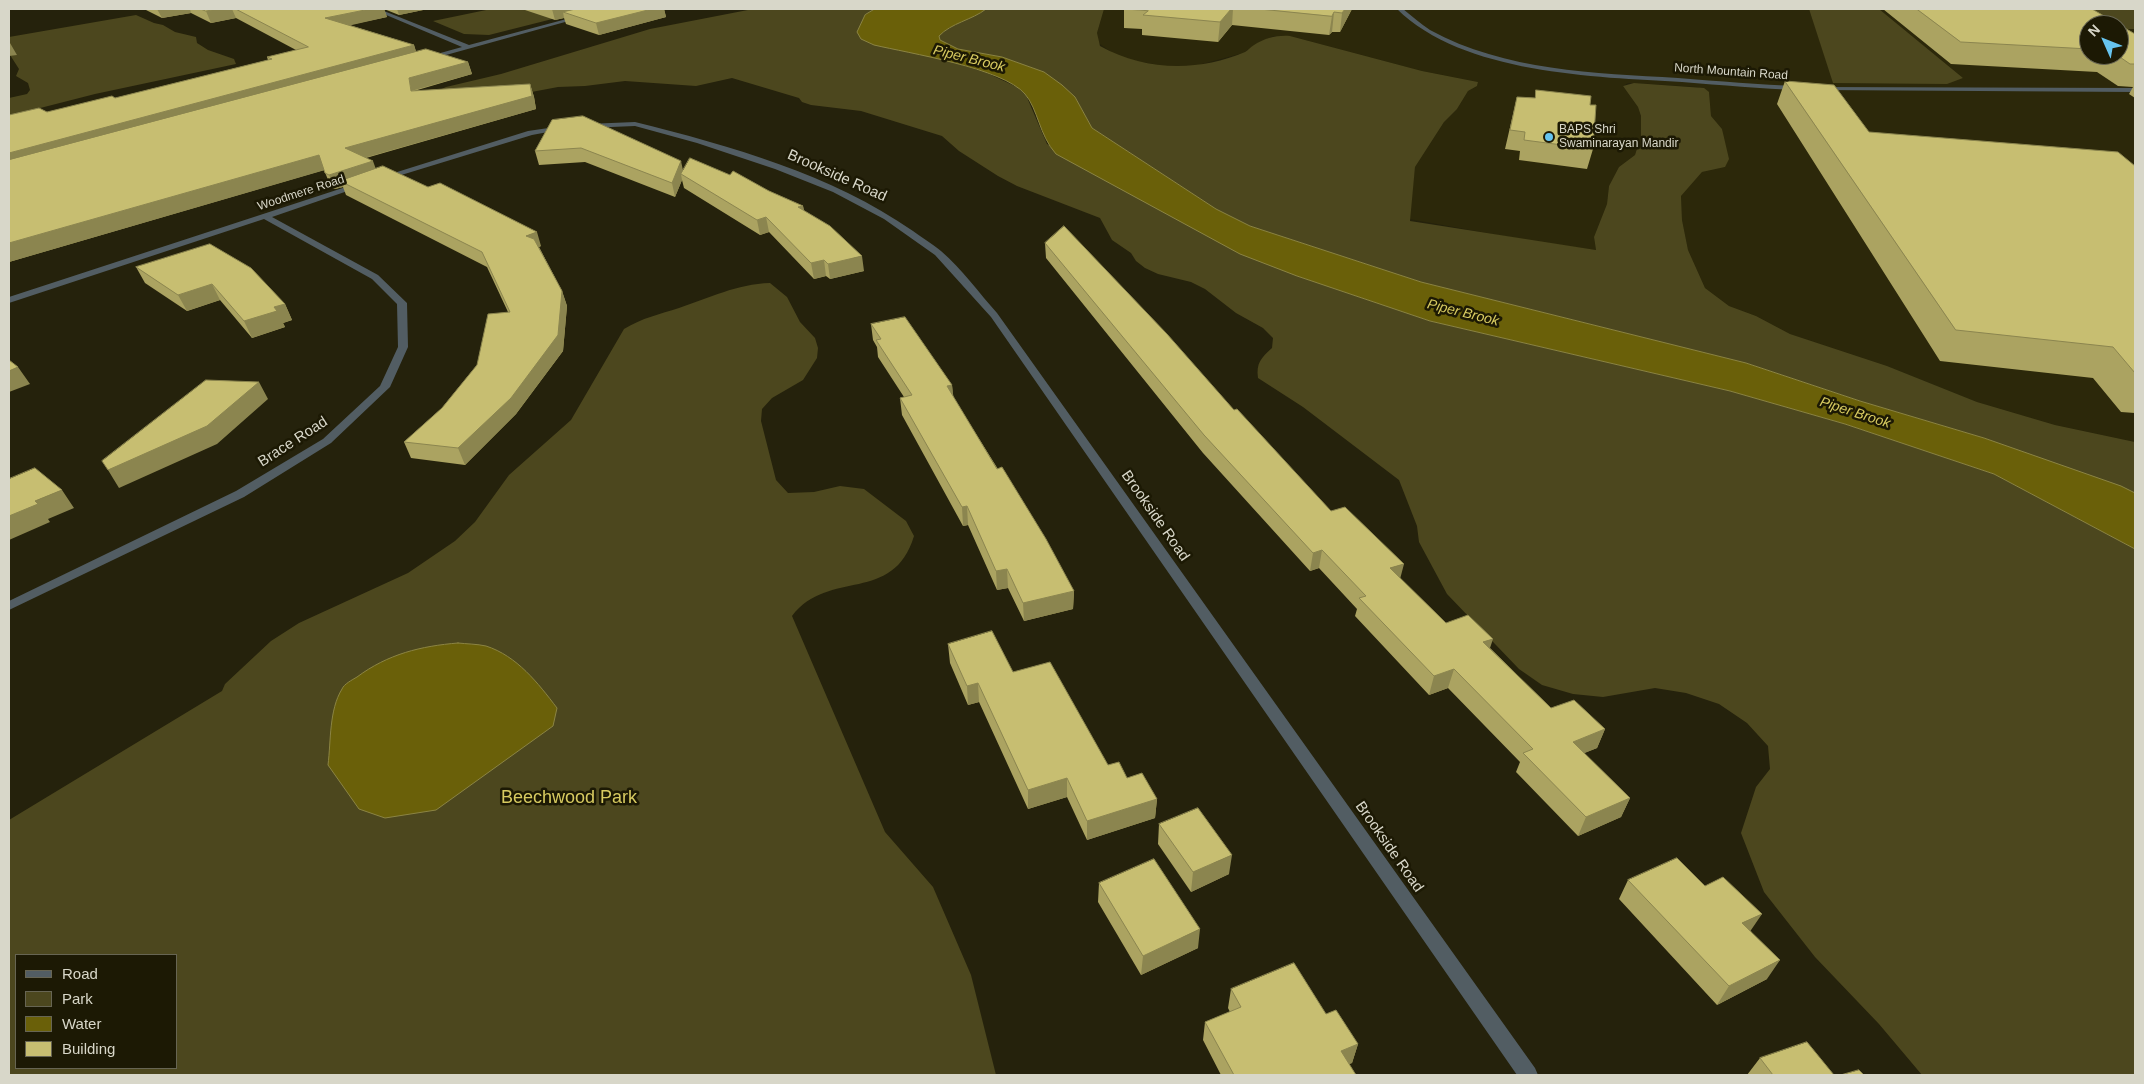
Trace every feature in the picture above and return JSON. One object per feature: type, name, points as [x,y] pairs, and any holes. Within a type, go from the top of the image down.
[{"type":"street","points":[[375,9],[468,47]]},
{"type":"street","points":[[420,60],[609,9]]},
{"type":"street","name":"North Mountain Road","points":[[1400,9],[1408,18],[1437,37],[1467,49],[1535,65],[1640,77],[1806,88]]},
{"type":"street","points":[[1816,88],[2135,90]]},
{"type":"street","name":"Brookside Road","points":[[578,126],[635,124],[700,140],[778,167],[836,190],[887,216],[938,253],[994,315],[1528,1075]]},
{"type":"street","name":"Woodmere Road","points":[[9,300],[264,216],[531,133],[569,127]]},
{"type":"street","name":"Brace Road","points":[[9,606],[240,494],[327,441],[385,387],[403,347],[402,303],[375,277],[264,216]]},
{"type":"shaded area","points":[[1104,9],[1809,9],[1834,83],[1963,78],[1879,9],[2088,9],[2088,15],[2079,15],[2079,65],[2129,65],[2129,29],[2135,29],[2135,442],[2055,425],[1977,402],[1887,366],[1790,334],[1756,316],[1729,306],[1705,288],[1688,250],[1682,220],[1681,196],[1702,172],[1725,167],[1722,129],[1711,116],[1709,93],[1697,87],[1634,83],[1628,83],[1623,86],[1638,107],[1641,116],[1641,136],[1635,155],[1619,167],[1609,186],[1607,204],[1594,237],[1596,250],[1531,241],[1409,219],[1415,167],[1444,122],[1457,109],[1468,91],[1477,86],[1478,82],[1422,71],[1290,36],[1274,36],[1258,43],[1243,53],[1195,66],[1164,66],[1117,56],[1097,42],[1097,33]]},
{"type":"green space","points":[[491,9],[592,9],[489,35],[464,34],[433,21]]},
{"type":"green space","points":[[753,9],[875,9],[865,15],[858,32],[987,73],[1017,87],[1026,95],[1047,144],[1297,276],[1430,321],[1730,391],[1845,424],[1994,474],[2135,549],[2135,1075],[1922,1075],[1879,1024],[1815,957],[1764,892],[1741,833],[1756,787],[1770,769],[1768,746],[1747,723],[1719,704],[1686,693],[1655,688],[1603,697],[1573,694],[1542,685],[1519,669],[1447,594],[1419,542],[1417,526],[1399,480],[1303,407],[1258,378],[1259,365],[1262,358],[1272,348],[1273,338],[1263,328],[1236,313],[1205,289],[1191,282],[1158,274],[1145,268],[1136,261],[1131,253],[1112,240],[1100,218],[1017,186],[959,151],[942,136],[861,111],[811,105],[802,102],[799,98],[732,78],[696,86],[625,81],[558,87],[505,97],[426,96],[446,87],[501,74],[650,29]]},
{"type":"green space","points":[[986,9],[1104,9],[1097,33],[1100,46],[1117,54],[1153,64],[1172,66],[1209,63],[1245,52],[1267,39],[1290,36],[1422,71],[1478,82],[1477,86],[1468,91],[1457,109],[1444,122],[1415,167],[1410,221],[1596,250],[1594,237],[1607,204],[1609,186],[1619,167],[1635,155],[1641,136],[1641,116],[1638,107],[1623,86],[1634,83],[1704,88],[1709,92],[1711,116],[1722,129],[1729,159],[1725,167],[1702,172],[1681,196],[1682,220],[1688,250],[1705,288],[1729,306],[1756,316],[1790,334],[1887,366],[1977,402],[2055,425],[2135,442],[2135,493],[1984,438],[1860,401],[1746,363],[1421,282],[1250,226],[1216,209],[1092,128],[1075,97],[1044,72],[1002,57],[958,49],[940,40],[939,36],[949,28]]},
{"type":"green space","points":[[1809,9],[1879,9],[1963,78],[1947,84],[1833,83]]},
{"type":"green space","points":[[2088,9],[2135,9],[2135,29],[2129,29],[2129,15],[2100,15]]},
{"type":"green space","points":[[136,15],[163,25],[175,32],[196,37],[197,43],[208,50],[234,59],[236,64],[95,94],[9,116],[9,98],[27,94],[30,90],[28,83],[16,76],[19,69],[10,55],[9,37]]},
{"type":"green space","name":"Beechwood Park","points":[[770,283],[787,297],[800,322],[815,338],[818,348],[817,358],[803,380],[772,398],[762,409],[761,421],[776,480],[788,493],[814,492],[840,486],[864,489],[906,521],[914,536],[904,557],[891,571],[876,579],[824,593],[807,602],[792,616],[885,832],[933,887],[971,975],[996,1075],[9,1075],[9,820],[222,691],[225,684],[271,641],[299,623],[408,573],[455,541],[475,522],[509,475],[571,420],[624,329],[644,319],[746,286]]},
{"type":"water","name":"Piper Brook","points":[[875,9],[986,9],[944,32],[939,36],[940,40],[958,49],[1002,57],[1044,72],[1075,97],[1092,128],[1216,209],[1250,226],[1421,282],[1746,363],[1860,401],[1984,438],[2121,486],[2135,493],[2135,549],[1994,474],[1845,424],[1730,391],[1430,321],[1297,276],[1240,254],[1056,154],[1046,139],[1029,100],[1014,85],[997,76],[977,69],[874,45],[861,39],[857,32],[865,15]]},
{"type":"water","points":[[458,643],[486,646],[508,656],[517,663],[557,708],[553,726],[436,810],[385,818],[359,809],[328,765],[331,726],[335,706],[343,687],[381,662],[405,652],[431,646]]},
{"type":"building","points":[[201,9],[218,9],[206,11]]},
{"type":"building","points":[[236,9],[370,9],[325,18],[414,45],[9,153],[9,115],[39,108],[47,112],[112,96],[115,98],[272,59],[267,57],[308,47]]},
{"type":"building","points":[[576,9],[652,9],[596,23],[563,12]]},
{"type":"building","points":[[1126,9],[1231,9],[1220,22],[1143,15],[1148,11]]},
{"type":"building","points":[[1260,9],[1345,9],[1342,13],[1334,12],[1332,16]]},
{"type":"building","points":[[1917,9],[2092,9],[2102,15],[2079,15],[2079,48],[1961,42]]},
{"type":"building","points":[[2129,31],[2135,34],[2135,64],[2130,64]]},
{"type":"building","points":[[426,49],[468,62],[409,78],[411,91],[530,84],[532,96],[345,148],[373,161],[329,175],[325,173],[319,155],[9,243],[9,160]]},
{"type":"building","points":[[1785,81],[1834,85],[1869,132],[2118,152],[2135,166],[2135,373],[2113,347],[1956,330]]},
{"type":"building","points":[[1536,90],[1591,96],[1590,105],[1596,105],[1593,149],[1524,140],[1525,132],[1510,130],[1517,97],[1535,98]]},
{"type":"building","points":[[583,116],[681,161],[672,183],[581,148],[535,151],[552,120]]},
{"type":"building","points":[[690,158],[730,175],[733,171],[769,191],[803,206],[798,207],[830,226],[862,256],[828,264],[824,260],[811,263],[766,217],[757,220],[681,174]]},
{"type":"building","points":[[383,166],[428,187],[440,183],[537,232],[526,236],[534,239],[562,291],[558,335],[511,398],[458,448],[404,442],[442,408],[477,365],[488,314],[510,312],[482,252],[340,181]]},
{"type":"building","points":[[1064,226],[1167,334],[1234,410],[1237,409],[1331,511],[1345,507],[1404,564],[1390,568],[1446,623],[1468,615],[1493,639],[1483,642],[1551,708],[1574,700],[1605,729],[1573,742],[1630,798],[1586,817],[1523,753],[1533,749],[1454,669],[1434,676],[1359,598],[1366,596],[1322,550],[1313,553],[1204,435],[1045,243]]},
{"type":"building","points":[[210,244],[251,268],[285,304],[274,307],[277,311],[244,321],[212,284],[178,295],[136,267]]},
{"type":"building","points":[[905,317],[952,385],[947,386],[997,469],[1002,467],[1046,539],[1074,591],[1023,603],[1007,569],[996,571],[967,506],[962,507],[900,398],[912,395],[876,340],[881,339],[871,324]]},
{"type":"building","points":[[9,360],[18,367],[9,371]]},
{"type":"building","points":[[206,380],[259,382],[207,426],[108,470],[102,461]]},
{"type":"building","points":[[35,468],[62,490],[35,501],[38,504],[9,516],[9,479]]},
{"type":"building","points":[[992,631],[1013,672],[1050,662],[1108,765],[1119,762],[1127,778],[1142,773],[1157,799],[1087,821],[1067,778],[1028,790],[978,683],[967,686],[948,644]]},
{"type":"building","points":[[1198,808],[1232,855],[1193,872],[1159,824]]},
{"type":"building","points":[[1677,858],[1705,886],[1723,877],[1762,914],[1742,923],[1780,960],[1729,986],[1628,880]]},
{"type":"building","points":[[1154,859],[1200,929],[1143,956],[1099,883]]},
{"type":"building","points":[[1294,963],[1326,1014],[1336,1010],[1358,1044],[1341,1051],[1356,1075],[1234,1075],[1205,1022],[1241,1007],[1231,989]]},
{"type":"building","points":[[1807,1042],[1834,1075],[1773,1075],[1760,1058]]},
{"type":"building","points":[[1859,1070],[1864,1075],[1841,1075]]},
{"type":"place","name":"BAPS Shri Swaminarayan Mandir","points":[[1549,137]]}]
